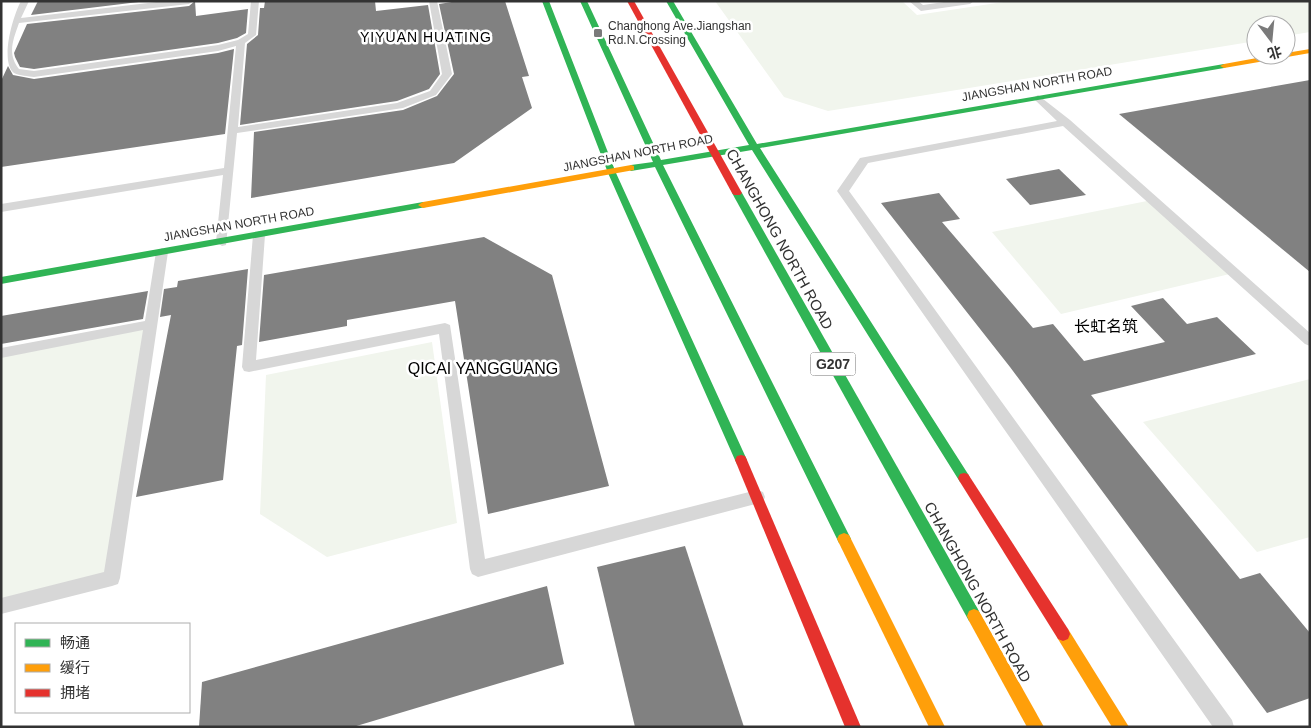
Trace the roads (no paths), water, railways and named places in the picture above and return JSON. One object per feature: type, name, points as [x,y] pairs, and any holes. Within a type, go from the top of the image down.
[{"type":"main road","points":[[545,1],[612,173],[757,497],[853,727]]},
{"type":"main road","points":[[583,1],[658,164],[937,727]]},
{"type":"main road","name":"CHANGHONG NORTH ROAD","points":[[630,1],[1036,727]]},
{"type":"main road","points":[[669,1],[754,146],[1122,727]]},
{"type":"main road","name":"JIANGSHAN NORTH ROAD","points":[[1,280],[612,173],[754,146],[1310,51]]},
{"type":"lane","points":[[25,1],[16,21],[6,54],[7,61],[16,71],[34,74],[218,48],[241,42],[252,35],[255,1]]},
{"type":"lane","points":[[16,21],[189,1]]},
{"type":"lane","points":[[232,130],[398,106],[433,93],[447,74],[433,1]]},
{"type":"lane","points":[[913,1],[921,8],[970,1]]},
{"type":"lane","points":[[222,242],[241,42]]},
{"type":"lane","points":[[1038,98],[1310,341]]},
{"type":"lane","points":[[1066,122],[864,160],[843,191],[1226,727]]},
{"type":"lane","points":[[1,208],[228,171]]},
{"type":"lane","points":[[259,235],[249,367],[445,328],[478,569],[757,497]]},
{"type":"lane","points":[[1,606],[112,578],[162,252]]},
{"type":"lane","points":[[1,353],[152,324]]},
{"type":"place","name":"Changhong Ave.Jiangshan Rd.N.Crossing","points":[[598,33]]},
{"type":"district","name":"YIYUAN HUATING","points":[[426,37]]},
{"type":"district","name":"长虹名筑","points":[[1106,326]]},
{"type":"district","name":"QICAI YANGGUANG","points":[[483,368]]}]
